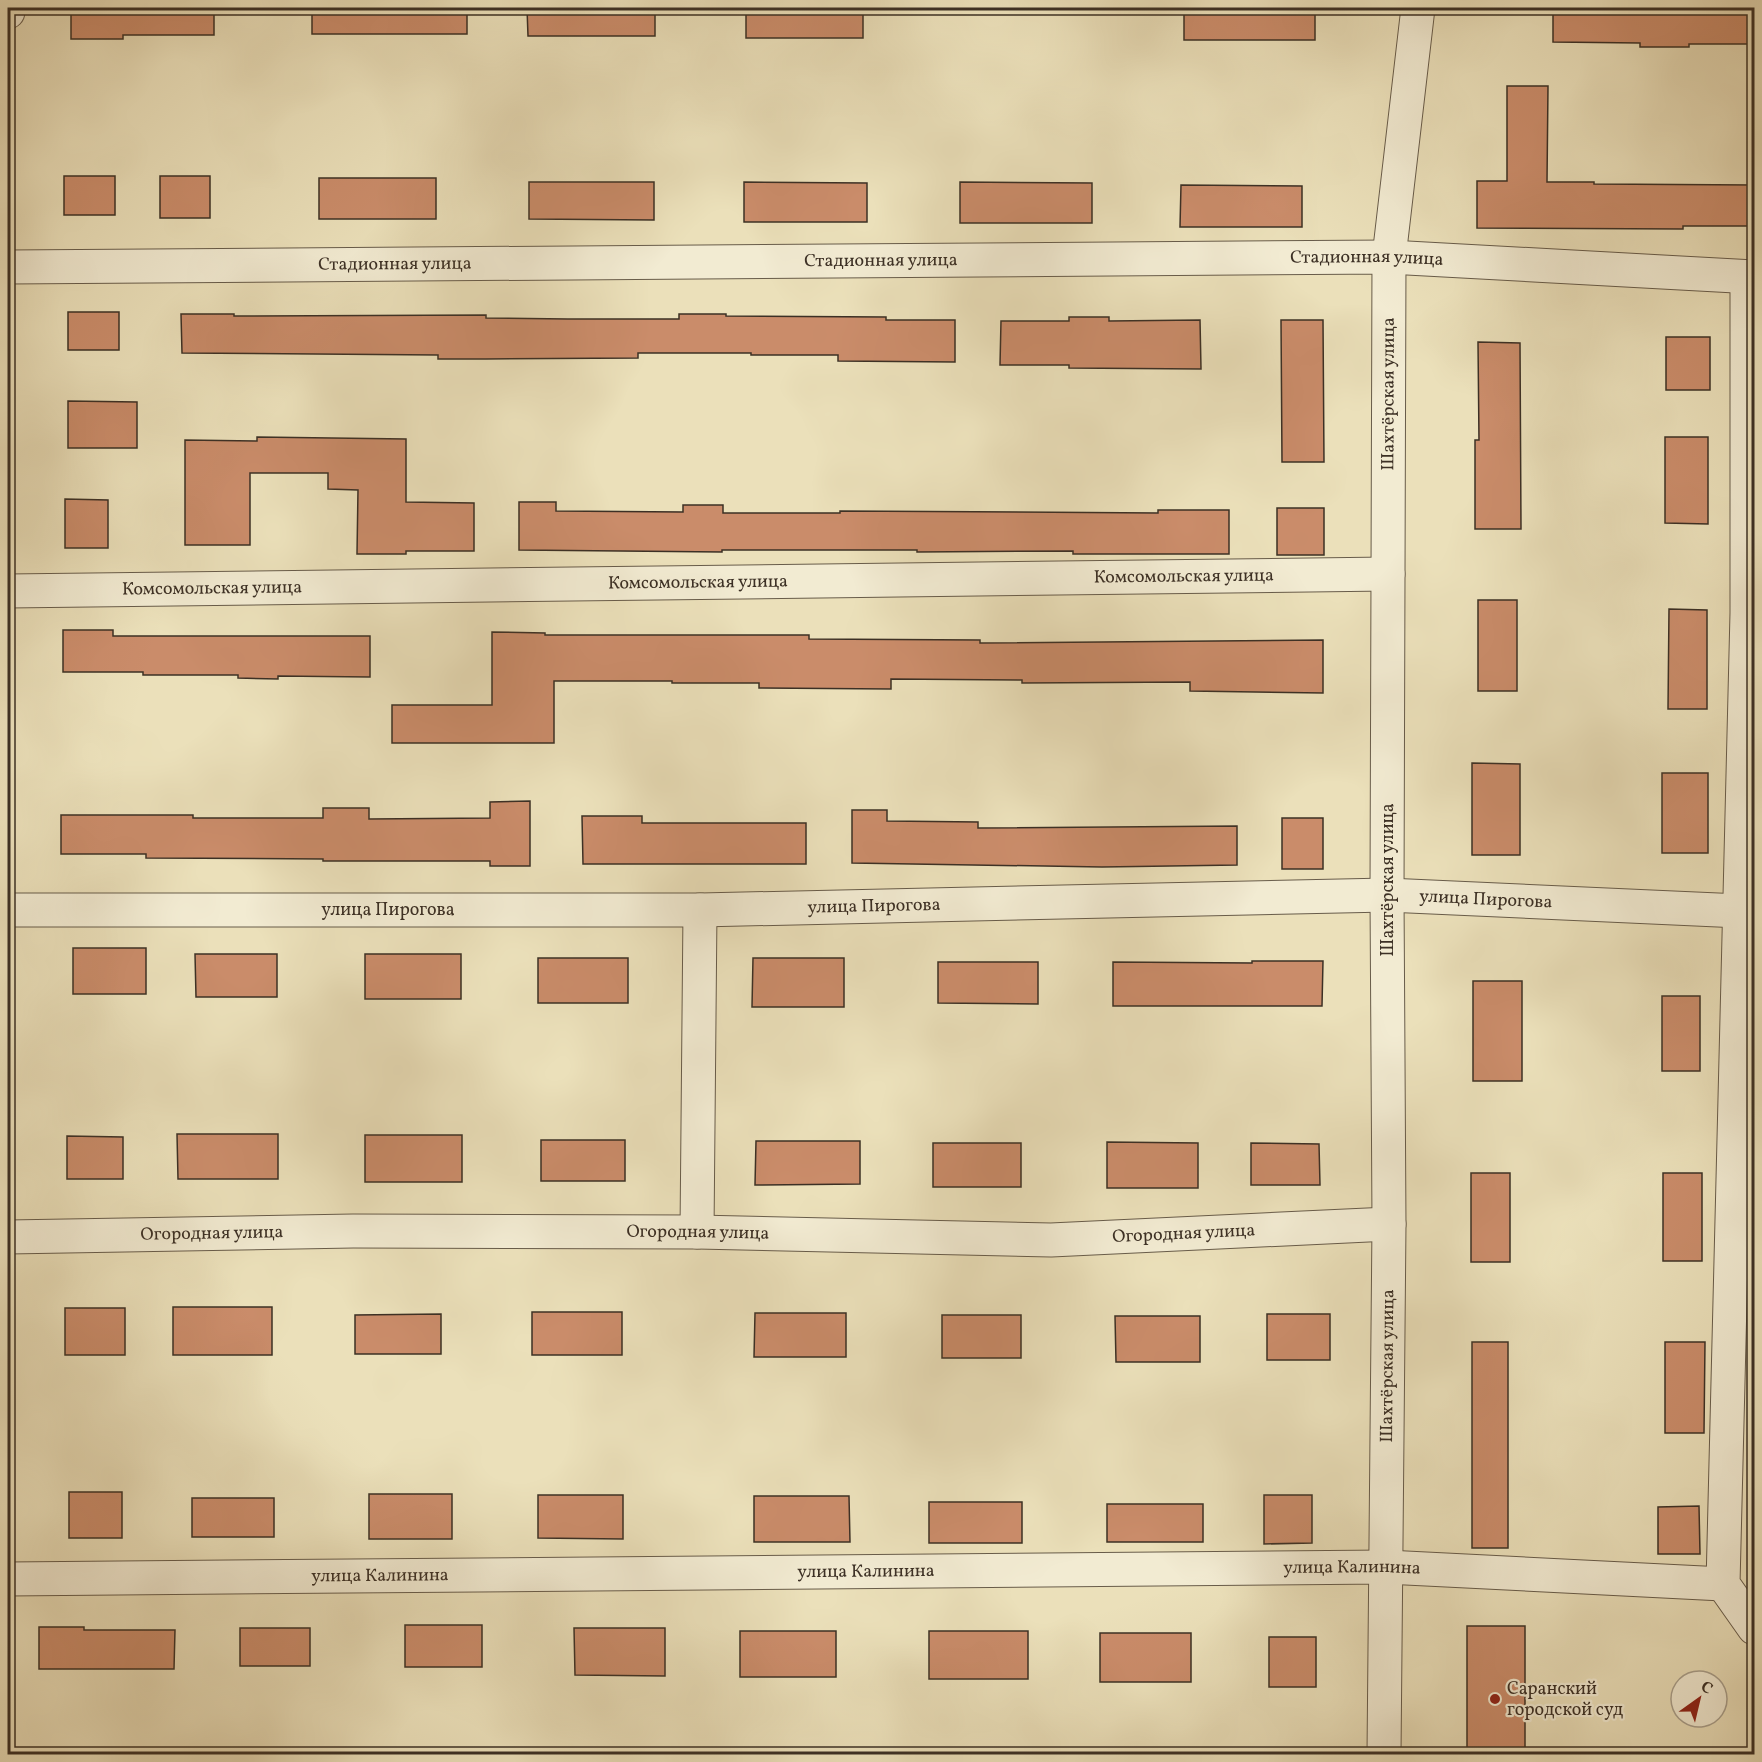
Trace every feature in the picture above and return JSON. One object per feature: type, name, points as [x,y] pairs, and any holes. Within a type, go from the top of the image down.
[{"type":"street","name":"Шахтёрская улица","points":[[1384,1755],[1389,1224],[1387,895],[1389,256],[1418,8]]},
{"type":"street","name":"Стадионная улица","points":[[8,267],[1389,256],[1751,277]]},
{"type":"street","points":[[1751,277],[1751,614],[1740,911],[1723,1584],[1755,1628]]},
{"type":"street","name":"Комсомольская улица","points":[[8,591],[1388,574]]},
{"type":"street","name":"улица Пирогова","points":[[8,910],[700,910],[1387,895],[1740,911]]},
{"type":"street","points":[[697,1232],[700,910]]},
{"type":"street","name":"Огородная улица","points":[[8,1237],[353,1231],[697,1232],[1052,1240],[1389,1224]]},
{"type":"street","name":"улица Калинина","points":[[8,1579],[1386,1567],[1723,1584]]},
{"type":"building","points":[[71,8],[214,8],[214,35],[123,35],[123,39],[71,39]]},
{"type":"building","points":[[312,8],[467,8],[467,34],[312,34]]},
{"type":"building","points":[[527,8],[655,8],[655,36],[528,36]]},
{"type":"building","points":[[746,8],[863,8],[863,38],[746,38]]},
{"type":"building","points":[[1184,8],[1315,8],[1315,40],[1184,40]]},
{"type":"building","points":[[1553,8],[1755,8],[1755,44],[1640,47],[1640,43],[1553,42]]},
{"type":"building","points":[[1507,86],[1548,86],[1547,182],[1755,185],[1755,226],[1683,226],[1683,229],[1477,228],[1477,181],[1507,181]]},
{"type":"building","points":[[64,176],[115,176],[115,215],[64,215]]},
{"type":"building","points":[[160,176],[210,176],[210,218],[160,218]]},
{"type":"building","points":[[319,178],[436,178],[436,219],[319,219]]},
{"type":"building","points":[[529,182],[654,182],[654,220],[529,219]]},
{"type":"building","points":[[744,182],[867,183],[867,222],[744,222]]},
{"type":"building","points":[[960,182],[1092,183],[1092,223],[960,223]]},
{"type":"building","points":[[1181,185],[1302,186],[1302,227],[1180,227]]},
{"type":"building","points":[[68,312],[119,312],[119,350],[68,350]]},
{"type":"building","points":[[181,314],[234,314],[234,316],[486,315],[486,318],[679,319],[679,314],[726,314],[726,316],[955,320],[955,362],[838,361],[838,355],[751,355],[751,353],[638,353],[638,358],[438,359],[438,355],[182,353]]},
{"type":"building","points":[[1069,317],[1109,317],[1109,321],[1200,320],[1201,369],[1000,365],[1001,321],[1069,321]]},
{"type":"building","points":[[1281,320],[1323,320],[1324,462],[1282,462]]},
{"type":"building","points":[[1666,337],[1710,337],[1710,390],[1666,390]]},
{"type":"building","points":[[1478,342],[1520,343],[1521,529],[1475,529],[1475,440],[1479,440]]},
{"type":"building","points":[[68,401],[137,402],[137,448],[68,448]]},
{"type":"building","points":[[257,437],[406,439],[406,502],[474,503],[474,551],[357,554],[358,490],[328,489],[328,473],[250,473],[250,545],[185,545],[185,440],[257,441]]},
{"type":"building","points":[[1665,437],[1708,437],[1708,524],[1665,523]]},
{"type":"building","points":[[65,499],[108,500],[108,548],[65,548]]},
{"type":"building","points":[[519,502],[556,502],[556,511],[683,512],[683,505],[723,505],[723,513],[840,513],[840,511],[1158,513],[1158,510],[1229,510],[1229,554],[1073,554],[1073,551],[917,552],[917,550],[722,550],[722,552],[519,550]]},
{"type":"building","points":[[1277,508],[1324,508],[1324,555],[1277,555]]},
{"type":"building","points":[[1478,600],[1517,600],[1517,691],[1478,691]]},
{"type":"building","points":[[1669,609],[1707,610],[1707,709],[1668,709]]},
{"type":"building","points":[[63,630],[113,630],[113,636],[370,636],[370,677],[278,676],[278,679],[238,678],[238,675],[63,672]]},
{"type":"building","points":[[492,632],[545,633],[545,635],[809,635],[809,639],[980,640],[980,643],[1323,640],[1323,693],[1190,691],[1190,682],[1022,683],[1022,680],[891,679],[891,689],[759,688],[759,683],[554,681],[554,743],[392,743],[392,705],[492,705]]},
{"type":"building","points":[[1472,763],[1520,764],[1520,855],[1472,855]]},
{"type":"building","points":[[1662,773],[1708,773],[1708,853],[1662,853]]},
{"type":"building","points":[[530,801],[530,866],[490,866],[490,861],[323,861],[323,859],[146,858],[146,854],[61,854],[61,815],[323,818],[323,808],[369,808],[369,819],[490,818],[490,802]]},
{"type":"building","points":[[852,810],[887,810],[887,821],[978,822],[978,828],[1237,826],[1237,865],[1102,867],[852,863]]},
{"type":"building","points":[[582,816],[642,816],[642,823],[806,823],[806,864],[583,864]]},
{"type":"building","points":[[1282,818],[1323,818],[1323,869],[1282,869]]},
{"type":"building","points":[[73,948],[146,948],[146,994],[73,994]]},
{"type":"building","points":[[195,954],[277,954],[277,997],[196,997]]},
{"type":"building","points":[[365,954],[461,954],[461,999],[365,999]]},
{"type":"building","points":[[538,958],[628,958],[628,1003],[538,1003]]},
{"type":"building","points":[[753,958],[844,958],[844,1007],[752,1007]]},
{"type":"building","points":[[1252,961],[1323,961],[1322,1006],[1113,1006],[1113,962],[1252,963]]},
{"type":"building","points":[[938,962],[1038,962],[1038,1004],[938,1003]]},
{"type":"building","points":[[1473,981],[1522,981],[1522,1081],[1473,1081]]},
{"type":"building","points":[[1662,996],[1700,996],[1700,1071],[1662,1071]]},
{"type":"building","points":[[177,1134],[278,1134],[278,1179],[178,1179]]},
{"type":"building","points":[[365,1135],[462,1135],[462,1182],[365,1182]]},
{"type":"building","points":[[67,1136],[123,1137],[123,1179],[67,1179]]},
{"type":"building","points":[[541,1140],[625,1140],[625,1181],[541,1181]]},
{"type":"building","points":[[756,1141],[860,1141],[860,1184],[755,1185]]},
{"type":"building","points":[[1107,1142],[1198,1143],[1198,1188],[1107,1188]]},
{"type":"building","points":[[933,1143],[1021,1143],[1021,1187],[933,1187]]},
{"type":"building","points":[[1251,1143],[1319,1144],[1320,1185],[1251,1185]]},
{"type":"building","points":[[1471,1173],[1510,1173],[1510,1262],[1471,1262]]},
{"type":"building","points":[[1663,1173],[1702,1173],[1702,1261],[1663,1261]]},
{"type":"building","points":[[173,1307],[272,1307],[272,1355],[173,1355]]},
{"type":"building","points":[[65,1308],[125,1308],[125,1355],[65,1355]]},
{"type":"building","points":[[532,1312],[622,1312],[622,1355],[532,1355]]},
{"type":"building","points":[[755,1313],[846,1313],[846,1357],[754,1357]]},
{"type":"building","points":[[441,1314],[441,1354],[355,1354],[355,1315]]},
{"type":"building","points":[[1267,1314],[1330,1314],[1330,1360],[1267,1360]]},
{"type":"building","points":[[942,1315],[1021,1315],[1021,1358],[942,1358]]},
{"type":"building","points":[[1115,1316],[1200,1316],[1200,1362],[1116,1362]]},
{"type":"building","points":[[1472,1342],[1508,1342],[1508,1548],[1472,1548]]},
{"type":"building","points":[[1665,1342],[1705,1342],[1704,1433],[1665,1433]]},
{"type":"building","points":[[69,1492],[122,1492],[122,1538],[69,1538]]},
{"type":"building","points":[[369,1494],[452,1494],[452,1539],[369,1539]]},
{"type":"building","points":[[538,1495],[623,1495],[623,1539],[538,1538]]},
{"type":"building","points":[[1264,1495],[1312,1495],[1312,1543],[1264,1544]]},
{"type":"building","points":[[754,1496],[849,1496],[850,1542],[754,1542]]},
{"type":"building","points":[[192,1498],[274,1498],[274,1537],[192,1537]]},
{"type":"building","points":[[929,1502],[1022,1502],[1022,1543],[929,1543]]},
{"type":"building","points":[[1107,1504],[1203,1504],[1203,1542],[1107,1542]]},
{"type":"building","points":[[1699,1506],[1700,1554],[1658,1554],[1658,1507]]},
{"type":"building","points":[[405,1625],[482,1625],[482,1667],[405,1667]]},
{"type":"building","points":[[1467,1626],[1525,1626],[1525,1755],[1467,1755]]},
{"type":"building","points":[[39,1627],[84,1627],[84,1630],[175,1630],[174,1669],[39,1669]]},
{"type":"building","points":[[240,1628],[310,1628],[310,1666],[240,1666]]},
{"type":"building","points":[[574,1628],[665,1628],[665,1676],[575,1675]]},
{"type":"building","points":[[740,1631],[836,1631],[836,1677],[740,1677]]},
{"type":"building","points":[[929,1631],[1028,1631],[1028,1679],[929,1679]]},
{"type":"building","points":[[1100,1633],[1191,1633],[1191,1682],[1100,1682]]},
{"type":"building","points":[[1269,1637],[1316,1637],[1316,1687],[1269,1687]]},
{"type":"place","name":"Саранский городской суд","points":[[1495,1699]]}]
